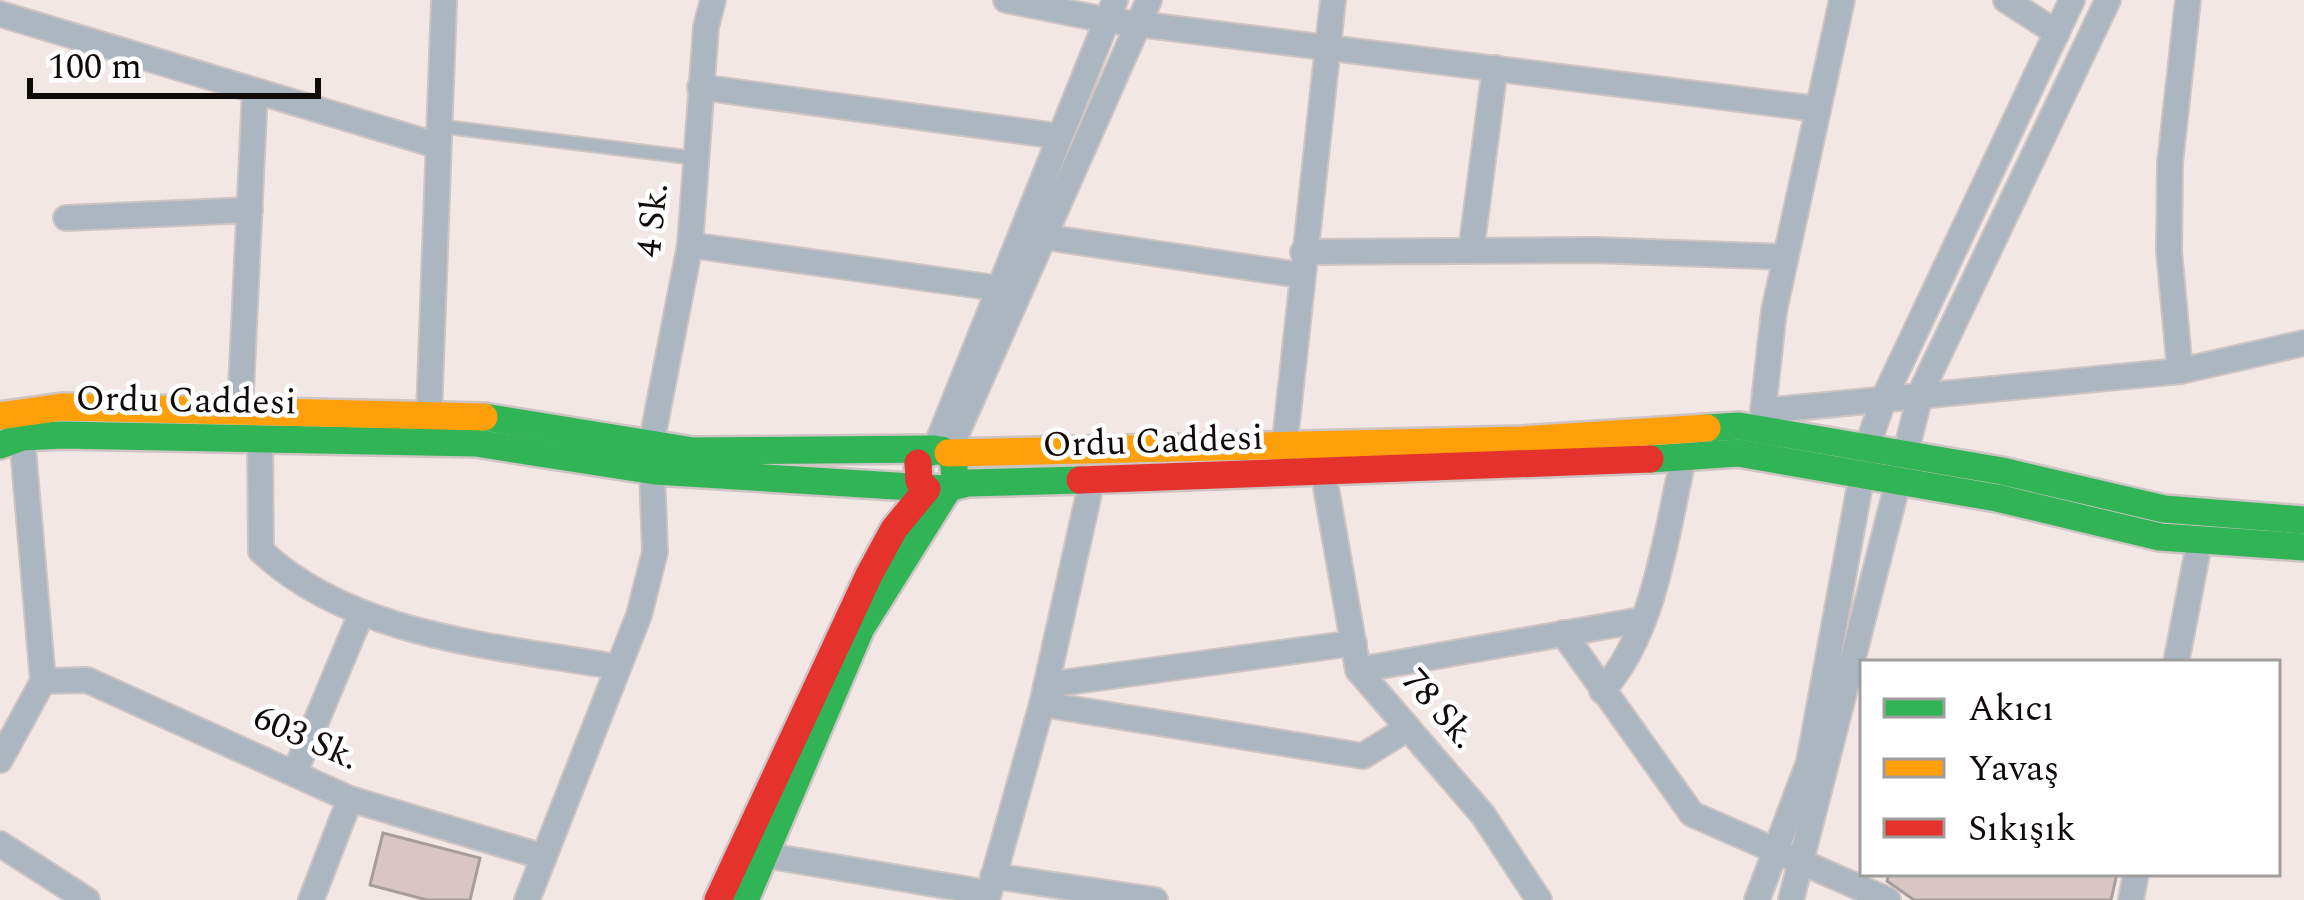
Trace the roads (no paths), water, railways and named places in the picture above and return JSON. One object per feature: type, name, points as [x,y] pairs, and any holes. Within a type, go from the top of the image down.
[{"type":"main road","name":"Ordu Caddesi","points":[[1321,459],[1762,420],[1865,461]]},
{"type":"main road","name":"Ordu Caddesi","points":[[9,427],[429,428],[652,458],[941,487],[1092,479],[1283,459]]},
{"type":"main road","name":"Ordu Caddesi","points":[[652,458],[693,451],[1283,459],[1738,453],[1865,461],[2164,509],[2304,520]]},
{"type":"main road","points":[[718,900],[894,529],[957,471],[942,452]]},
{"type":"main road","name":"Ordu Caddesi","points":[[1904,468],[2160,537],[2304,547]]},
{"type":"main road","points":[[745,900],[856,635],[941,487]]},
{"type":"street","points":[[429,428],[444,0]]},
{"type":"street","name":"4 Sk.","points":[[527,900],[639,615],[655,552],[652,458],[690,245],[700,87],[713,0]]},
{"type":"street","points":[[1006,0],[1144,12],[1326,46],[1818,109]]},
{"type":"street","points":[[1283,459],[1333,0]]},
{"type":"street","points":[[1842,0],[1786,257],[1762,420],[1921,392],[2180,371],[2304,343]]},
{"type":"street","points":[[2006,0],[2057,33]]},
{"type":"street","points":[[1757,900],[1809,762],[1865,461],[1885,398],[2072,0]]},
{"type":"street","points":[[1791,900],[1921,392],[2108,0]]},
{"type":"street","points":[[2180,371],[2169,251],[2170,163],[2188,0]]},
{"type":"street","points":[[942,452],[996,288],[1111,10]]},
{"type":"street","points":[[942,452],[1045,237],[1144,12]]},
{"type":"street","points":[[0,14],[255,91],[436,135]]},
{"type":"street","points":[[1472,251],[1495,68]]},
{"type":"street","points":[[700,87],[1057,136]]},
{"type":"street","points":[[255,91],[250,425],[261,551],[294,583],[361,614],[617,667]]},
{"type":"street","points":[[66,218],[250,210]]},
{"type":"street","points":[[1045,237],[1301,263],[1472,251],[1786,257]]},
{"type":"street","points":[[690,245],[996,288]]},
{"type":"street","points":[[0,760],[43,681],[9,427]]},
{"type":"street","points":[[1602,691],[1620,671],[1641,620],[1684,457]]},
{"type":"street","name":"78 Sk.","points":[[1321,459],[1358,670],[1483,815],[1539,900]]},
{"type":"street","points":[[989,890],[1044,694],[1092,479]]},
{"type":"street","points":[[2177,660],[2200,539]]},
{"type":"street","points":[[295,772],[361,614]]},
{"type":"street","points":[[1358,670],[1641,620]]},
{"type":"street","points":[[1562,633],[1692,814],[1888,900]]},
{"type":"street","points":[[1044,694],[1354,643]]},
{"type":"street","name":"603 Sk.","points":[[43,681],[87,680],[350,799],[544,856]]},
{"type":"street","points":[[1044,694],[1363,756],[1408,728]]},
{"type":"street","points":[[311,900],[350,799]]},
{"type":"street","points":[[0,844],[87,900]]},
{"type":"street","points":[[764,855],[989,890],[1154,900]]},
{"type":"lane","points":[[436,135],[695,158]]}]
